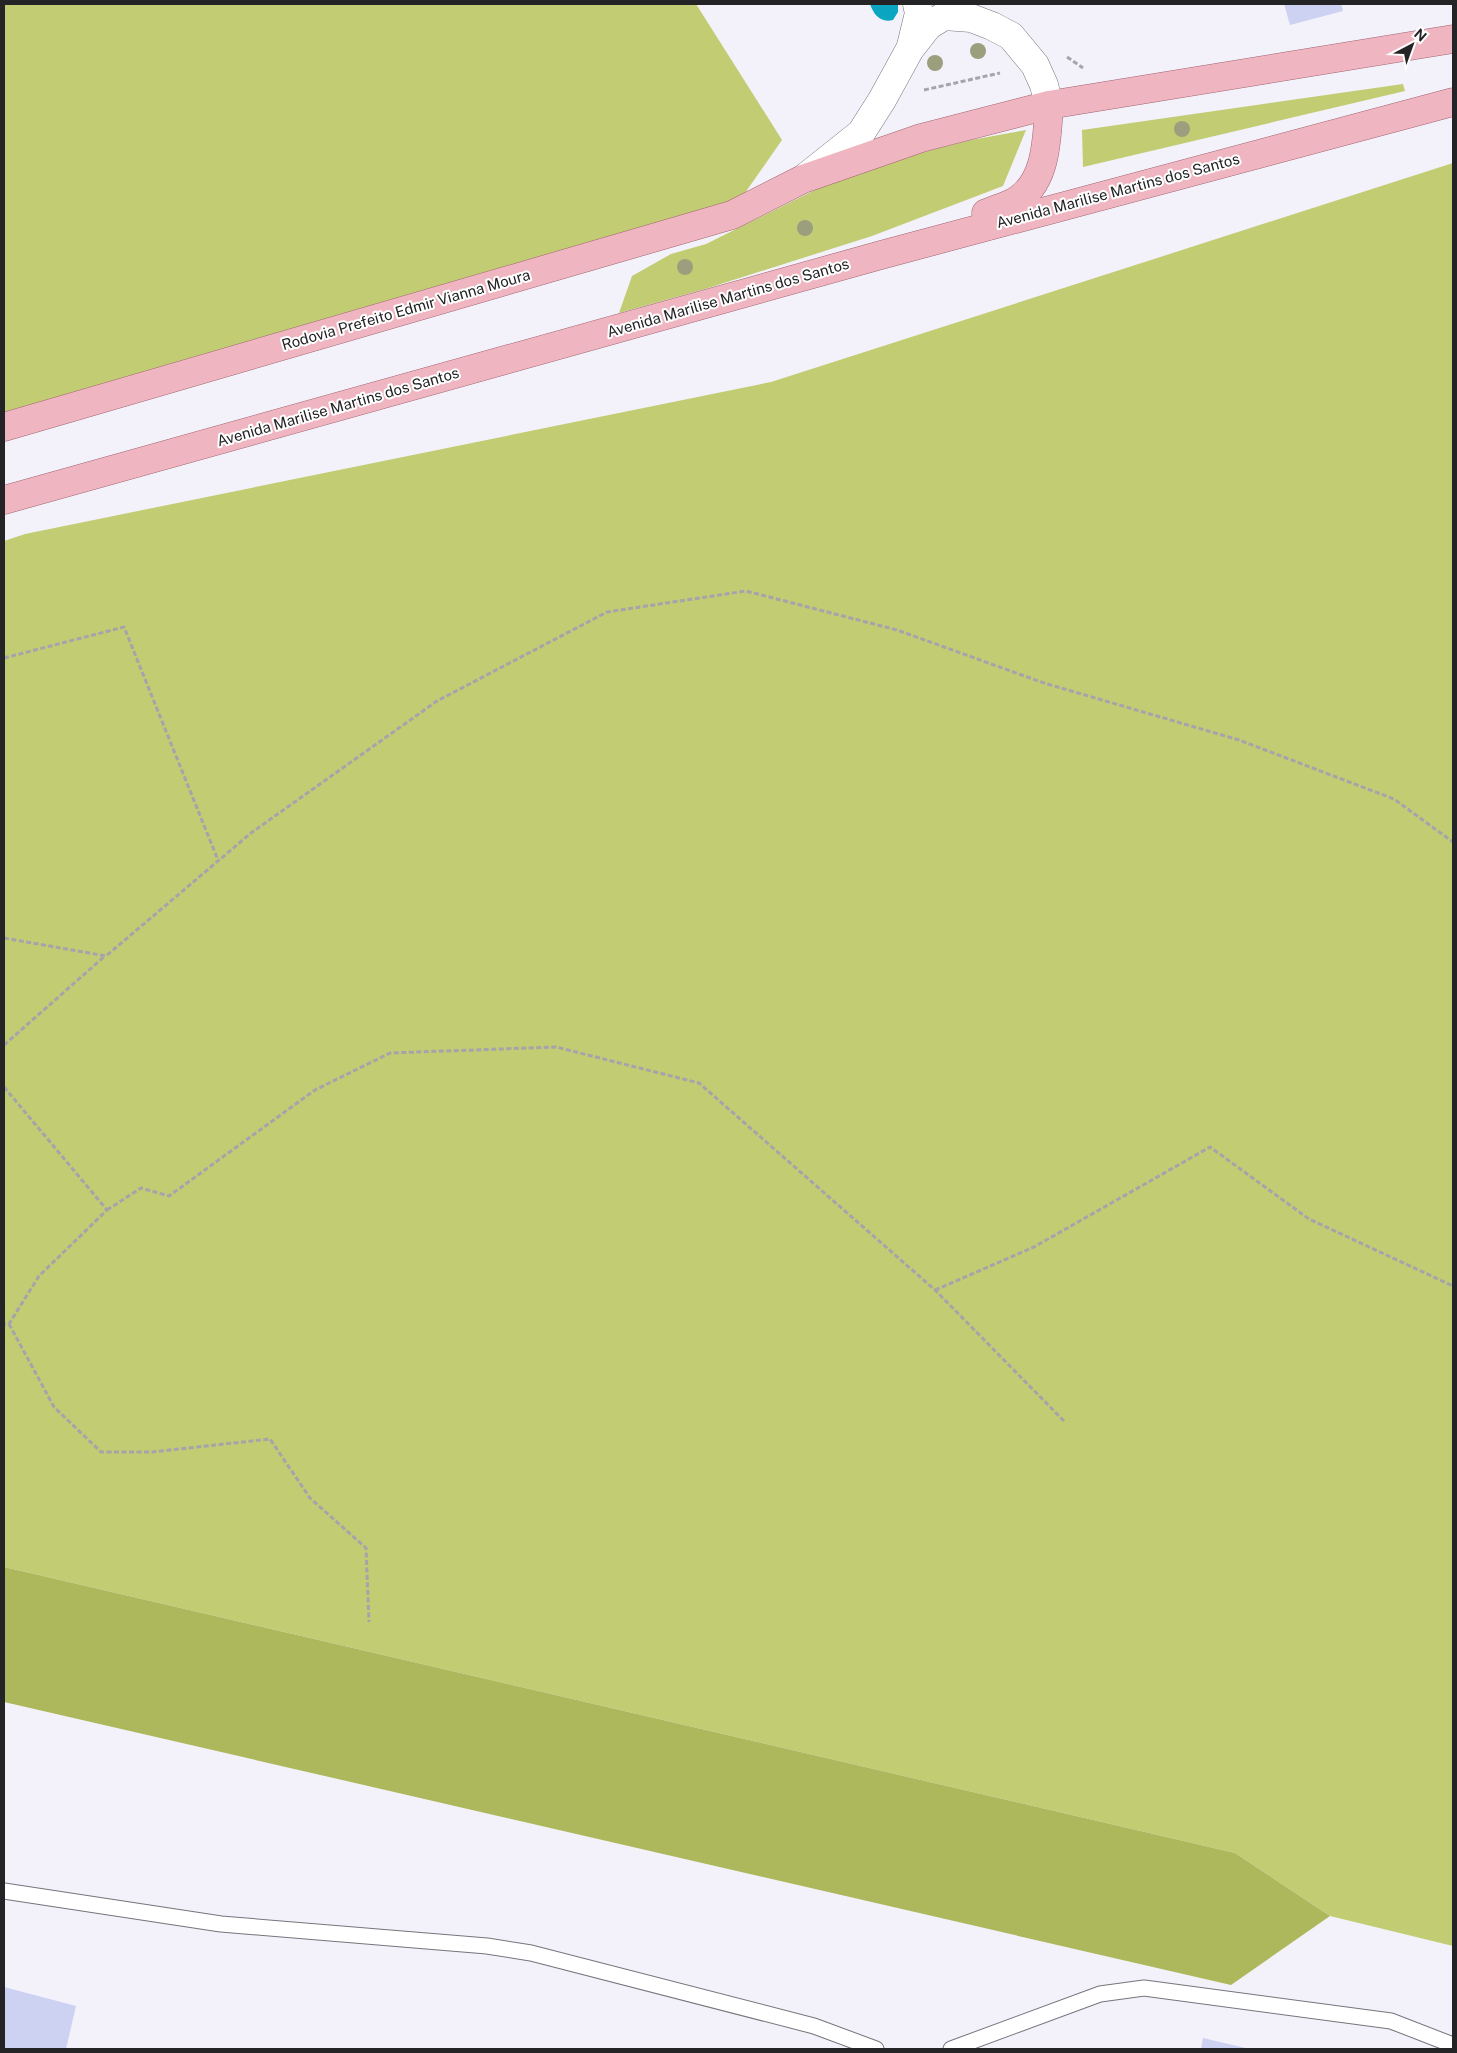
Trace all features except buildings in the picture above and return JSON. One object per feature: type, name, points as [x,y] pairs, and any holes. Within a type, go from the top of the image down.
[{"type":"main road","points":[[803,179],[921,138],[1050,105],[1453,39]]},
{"type":"main road","name":"Avenida Marilise Martins dos Santos","points":[[4,500],[880,255],[1453,102]]},
{"type":"main road","points":[[880,255],[1013,203],[1028,190],[1039,174],[1047,141],[1050,105]]},
{"type":"main road","name":"Rodovia Prefeito Edmir Vianna Moura","points":[[4,428],[732,216],[803,179]]},
{"type":"street","points":[[910,49],[919,13],[917,4]]},
{"type":"street","points":[[803,179],[861,133],[882,100],[910,49],[928,26],[944,16],[966,11],[1011,36],[1035,65],[1050,105]]},
{"type":"lane","points":[[4,1891],[221,1924],[487,1946],[531,1953],[814,2026],[876,2049]]},
{"type":"lane","points":[[951,2049],[1100,1994],[1144,1988],[1391,2022],[1453,2045]]},
{"type":"path","points":[[4,1045],[251,833],[437,701],[607,612],[746,591],[898,630],[1044,683],[1239,740],[1394,799],[1453,842]]},
{"type":"path","points":[[4,658],[124,627],[218,860]]},
{"type":"path","points":[[4,938],[106,956]]},
{"type":"path","points":[[9,1324],[39,1276],[107,1210],[141,1188],[168,1196],[315,1090],[390,1053],[556,1047],[699,1083],[935,1290],[1064,1421]]},
{"type":"path","points":[[4,1087],[107,1210]]},
{"type":"path","points":[[935,1290],[1034,1247],[1210,1147],[1309,1219],[1453,1286]]},
{"type":"path","points":[[4,1324],[9,1324]]},
{"type":"path","points":[[9,1324],[54,1407],[101,1452],[152,1452],[270,1439],[310,1498],[366,1548],[369,1622]]},
{"type":"green space","points":[[4,4],[696,4],[782,140],[731,213],[4,433]]},
{"type":"green space","points":[[1403,84],[1405,91],[1083,167],[1082,130]]},
{"type":"green space","points":[[1026,130],[1003,186],[872,236],[705,289],[619,313],[632,276],[671,254],[706,244],[831,182],[900,158],[971,140]]},
{"type":"green space","points":[[1453,163],[1453,1946],[1330,1916],[1235,1853],[4,1567],[4,541],[25,534],[771,382]]},
{"type":"green space","points":[[4,1567],[1235,1853],[1330,1916],[1231,1985],[4,1702]]},
{"type":"water","points":[[870,4],[898,4],[898,12],[893,20],[884,20],[873,12]]}]
